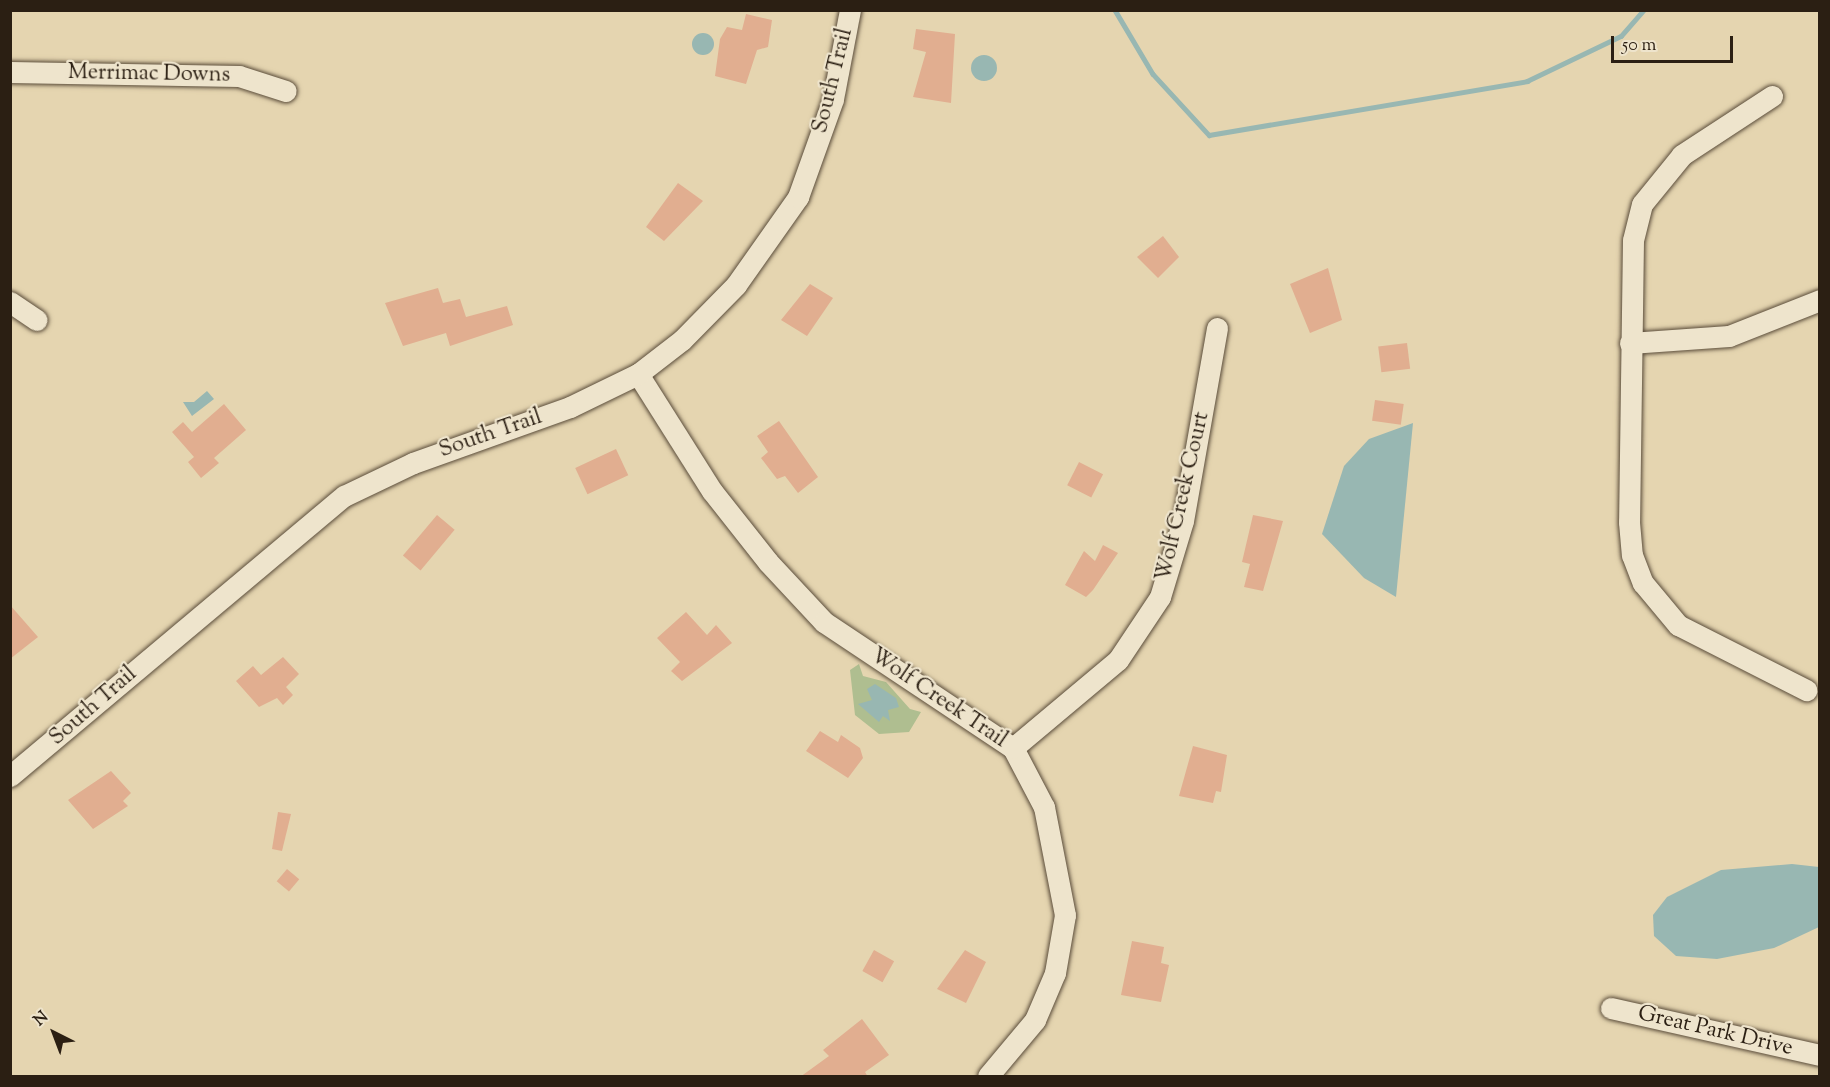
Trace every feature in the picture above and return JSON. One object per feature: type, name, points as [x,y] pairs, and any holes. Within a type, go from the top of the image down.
[{"type":"street","name":"South Trail","points":[[10,776],[344,496],[412,463],[570,407],[638,374],[682,340],[736,285],[798,197],[833,99],[850,10]]},
{"type":"street","name":"Merrimac Downs","points":[[10,72],[239,76],[286,92]]},
{"type":"street","points":[[1772,96],[1682,155],[1642,204],[1633,240],[1629,522],[1632,555],[1643,583],[1678,625],[1806,690]]},
{"type":"street","points":[[1630,343],[1729,336],[1820,300]]},
{"type":"street","points":[[10,302],[37,320]]},
{"type":"street","name":"Wolf Creek Court","points":[[1013,748],[1118,660],[1160,597],[1183,521],[1217,328]]},
{"type":"street","name":"Wolf Creek Trail","points":[[638,374],[712,491],[824,622],[1013,748],[1044,807],[1065,915],[1054,972],[1035,1020],[988,1077]]},
{"type":"street","name":"Great Park Drive","points":[[1611,1008],[1820,1055]]},
{"type":"green space","points":[[859,664],[863,676],[886,682],[910,709],[921,712],[909,732],[879,734],[855,715],[850,670]]},
{"type":"water","points":[[703,33],[711,36],[714,44],[711,52],[703,55],[695,52],[692,44],[695,36]]},
{"type":"water","points":[[984,55],[993,59],[997,68],[993,77],[984,81],[975,77],[971,68],[975,59]]},
{"type":"water","points":[[207,391],[214,399],[192,416],[183,402],[194,402]]},
{"type":"water","points":[[1413,423],[1396,597],[1364,578],[1322,534],[1344,466],[1369,439]]},
{"type":"water","points":[[875,684],[896,698],[899,707],[888,710],[890,721],[883,716],[879,722],[858,704],[872,700],[867,689]]},
{"type":"water","points":[[1792,864],[1819,867],[1819,927],[1774,948],[1717,959],[1676,956],[1654,936],[1653,915],[1667,897],[1721,870]]},
{"type":"building","points":[[746,14],[772,20],[768,47],[757,50],[746,84],[715,76],[720,39],[727,27],[742,30]]},
{"type":"building","points":[[916,29],[955,34],[951,103],[913,97],[926,52],[913,49]]},
{"type":"building","points":[[678,183],[703,201],[664,241],[646,227]]},
{"type":"building","points":[[1163,236],[1179,257],[1158,278],[1137,257]]},
{"type":"building","points":[[1328,268],[1342,320],[1310,333],[1290,284]]},
{"type":"building","points":[[810,284],[833,298],[807,336],[781,320]]},
{"type":"building","points":[[438,288],[443,303],[460,299],[466,317],[507,306],[513,325],[450,346],[446,333],[403,346],[385,303]]},
{"type":"building","points":[[1407,343],[1410,369],[1381,372],[1378,347]]},
{"type":"building","points":[[1375,400],[1404,404],[1401,425],[1372,421]]},
{"type":"building","points":[[224,404],[246,430],[214,458],[219,463],[201,478],[188,462],[194,457],[172,432],[183,422],[192,432]]},
{"type":"building","points":[[779,421],[818,477],[798,493],[785,476],[777,479],[761,458],[768,452],[757,436]]},
{"type":"building","points":[[616,449],[628,475],[587,494],[575,468]]},
{"type":"building","points":[[1079,462],[1103,474],[1091,497],[1067,485]]},
{"type":"building","points":[[437,515],[455,530],[421,570],[403,556]]},
{"type":"building","points":[[1253,515],[1283,521],[1263,591],[1244,587],[1250,564],[1242,562]]},
{"type":"building","points":[[1103,545],[1118,553],[1093,590],[1086,597],[1065,585],[1084,551],[1095,561]]},
{"type":"building","points":[[10,605],[38,637],[10,659]]},
{"type":"building","points":[[686,612],[707,635],[716,625],[732,643],[682,681],[671,671],[680,662],[657,638]]},
{"type":"building","points":[[283,657],[299,674],[286,687],[293,695],[283,705],[277,698],[259,707],[236,681],[253,666],[261,675]]},
{"type":"building","points":[[820,731],[838,742],[841,735],[860,748],[863,758],[848,778],[806,751]]},
{"type":"building","points":[[1193,746],[1227,755],[1221,792],[1216,791],[1213,803],[1179,796]]},
{"type":"building","points":[[111,771],[131,793],[123,801],[128,806],[93,829],[68,800]]},
{"type":"building","points":[[278,812],[291,814],[282,851],[272,849]]},
{"type":"building","points":[[287,869],[299,879],[289,892],[277,881]]},
{"type":"building","points":[[1132,941],[1164,947],[1161,963],[1169,965],[1161,1002],[1121,995]]},
{"type":"building","points":[[874,950],[894,961],[882,982],[862,971]]},
{"type":"building","points":[[965,950],[986,962],[966,1003],[937,989]]},
{"type":"building","points":[[862,1019],[889,1055],[865,1072],[868,1077],[800,1077],[829,1056],[823,1050]]},
{"type":"waterway","points":[[1115,10],[1153,74],[1209,135],[1527,81],[1621,36],[1644,10]]}]
